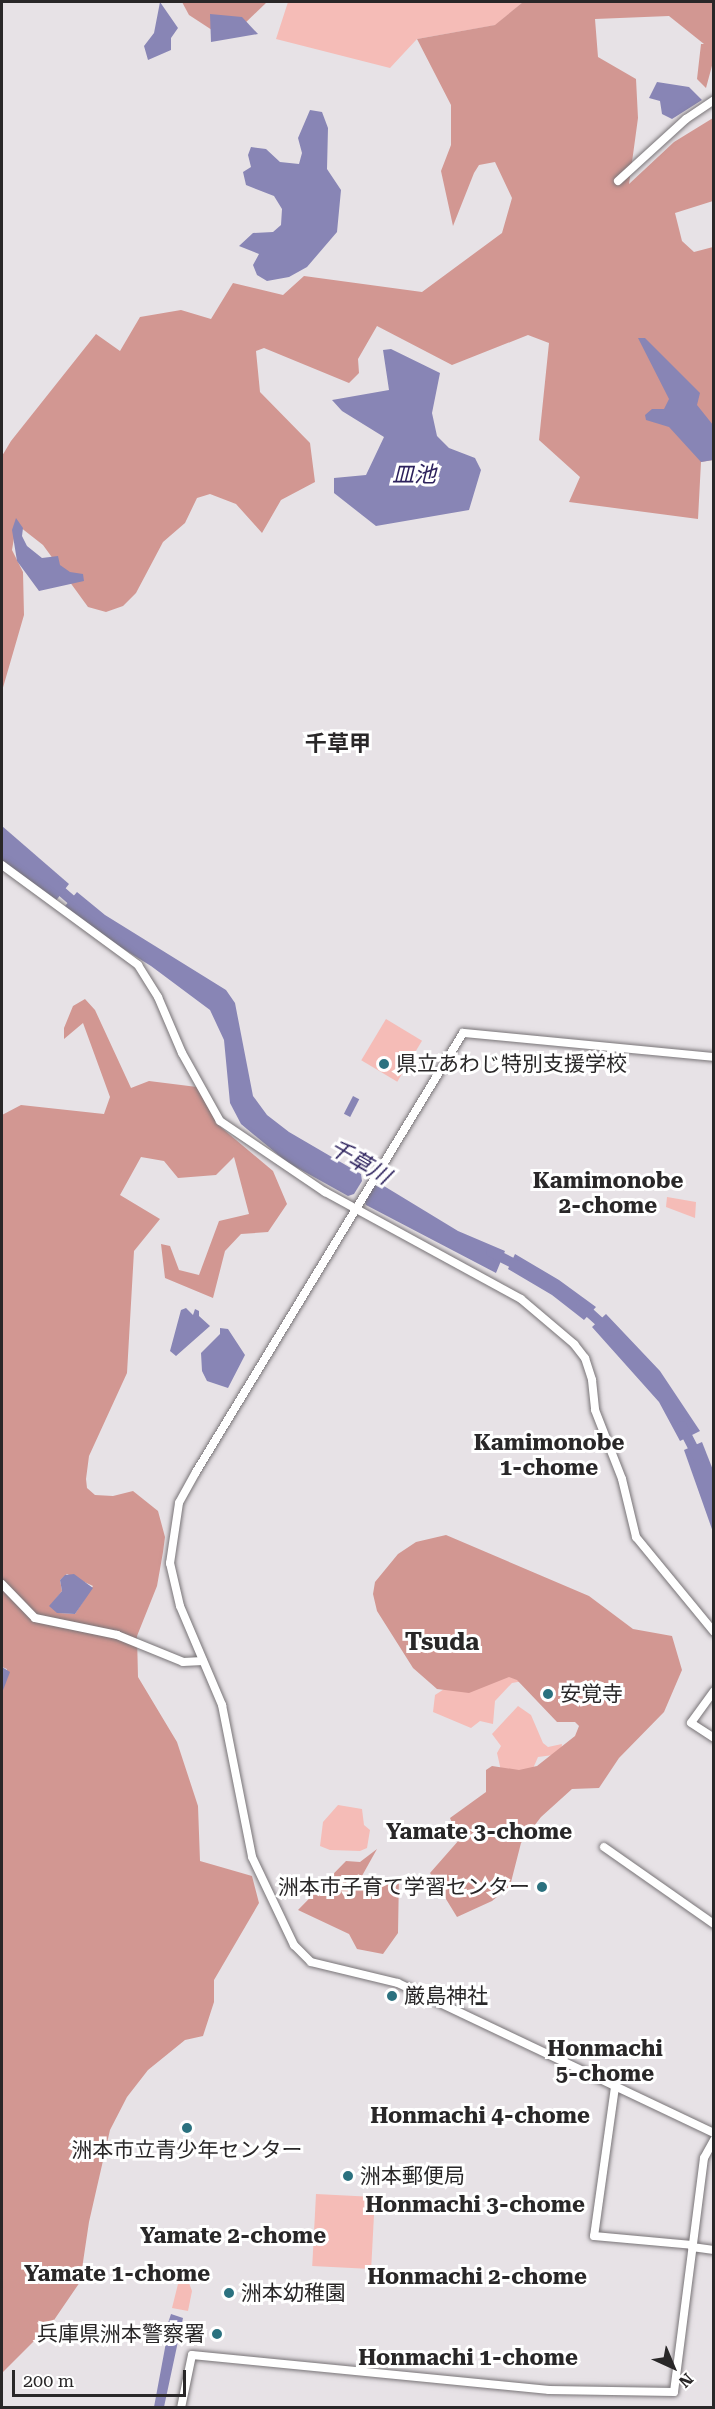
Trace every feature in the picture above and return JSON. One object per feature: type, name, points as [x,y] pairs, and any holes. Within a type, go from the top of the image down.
[{"type":"street","points":[[618,181],[686,119],[714,100]]},
{"type":"street","points":[[2,865],[88,931],[132,958],[158,997],[182,1053],[220,1121],[305,1180],[521,1299],[574,1344],[585,1358],[592,1380],[595,1410],[622,1479],[636,1537],[714,1632]]},
{"type":"street","points":[[714,1057],[464,1032],[179,1503],[170,1563],[180,1606],[222,1706],[252,1857],[294,1945],[311,1962],[399,1983],[714,2133]]},
{"type":"street","points":[[2,1584],[35,1618],[117,1635],[183,1662],[203,1660]]},
{"type":"street","points":[[714,1691],[691,1723],[714,1737]]},
{"type":"street","points":[[604,1847],[714,1924]]},
{"type":"street","points":[[615,2087],[594,2236],[714,2250]]},
{"type":"street","points":[[181,2408],[192,2355],[549,2390],[674,2392],[704,2158],[714,2140]]},
{"type":"shaded area","points":[[182,2],[267,2],[242,26],[212,30],[189,15]]},
{"type":"shaded area","points":[[288,2],[523,2],[496,25],[417,39],[390,68],[276,39]]},
{"type":"shaded area","points":[[523,2],[713,2],[713,62],[706,88],[697,79],[701,44],[704,44],[669,16],[595,19],[598,57],[636,79],[638,118],[629,184],[674,142],[713,118],[713,201],[675,213],[682,241],[694,252],[713,247],[713,460],[701,462],[698,519],[569,502],[580,477],[539,440],[549,343],[528,335],[452,365],[377,326],[358,359],[359,373],[349,383],[264,348],[256,351],[260,392],[310,443],[315,482],[281,500],[262,533],[236,504],[210,494],[197,498],[185,523],[163,542],[136,593],[123,606],[106,612],[88,607],[43,545],[20,527],[15,532],[12,550],[23,572],[24,615],[2,691],[2,456],[11,441],[96,334],[120,351],[140,317],[181,310],[211,319],[233,283],[283,295],[304,276],[422,292],[502,233],[512,198],[495,162],[479,165],[453,226],[441,171],[451,145],[451,105],[417,39],[495,25]]},
{"type":"shaded area","points":[[85,999],[95,1010],[131,1088],[149,1081],[197,1087],[217,1124],[273,1171],[287,1204],[268,1232],[241,1234],[225,1251],[213,1298],[165,1278],[161,1244],[170,1246],[179,1270],[199,1275],[219,1221],[249,1214],[234,1157],[216,1175],[178,1178],[164,1161],[141,1157],[120,1195],[160,1219],[134,1251],[127,1373],[89,1456],[86,1479],[87,1488],[95,1495],[113,1496],[133,1491],[158,1511],[165,1537],[157,1586],[137,1636],[138,1677],[177,1742],[198,1806],[200,1861],[252,1876],[259,1903],[214,1980],[214,2002],[203,2036],[185,2040],[148,2070],[127,2097],[110,2130],[89,2222],[80,2282],[52,2323],[2,2373],[2,1693],[7,1669],[2,1667],[2,1115],[21,1105],[104,1114],[110,1097],[83,1023],[64,1039],[64,1028],[73,1006]],"holes":[[[67,1574],[93,1586],[75,1614],[59,1613],[50,1606],[62,1591],[60,1580]]]},
{"type":"shaded area","points":[[386,1019],[422,1041],[397,1082],[361,1060]]},
{"type":"shaded area","points":[[667,1197],[696,1202],[695,1218],[666,1207]]},
{"type":"shaded area","points":[[446,1535],[589,1596],[633,1629],[672,1636],[682,1670],[664,1712],[619,1758],[599,1788],[572,1789],[541,1817],[521,1843],[510,1886],[492,1901],[457,1917],[430,1873],[459,1840],[450,1818],[486,1792],[486,1770],[492,1766],[519,1770],[537,1766],[575,1736],[579,1726],[575,1722],[557,1722],[517,1680],[509,1677],[469,1693],[437,1689],[413,1668],[377,1611],[373,1594],[375,1582],[398,1554],[416,1542]]},
{"type":"shaded area","points":[[478,1667],[523,1681],[512,1683],[495,1701],[493,1724],[480,1721],[471,1728],[433,1712],[435,1695]]},
{"type":"shaded area","points":[[518,1706],[531,1715],[543,1743],[548,1747],[562,1744],[561,1754],[538,1757],[531,1773],[502,1775],[497,1753],[501,1746],[492,1734]]},
{"type":"shaded area","points":[[338,1805],[362,1809],[364,1825],[370,1830],[367,1848],[360,1851],[330,1850],[320,1846],[323,1822]]},
{"type":"shaded area","points":[[377,1849],[358,1883],[382,1884],[399,1876],[398,1933],[383,1954],[357,1949],[349,1934],[298,1910],[346,1861],[360,1862]]},
{"type":"shaded area","points":[[316,2194],[375,2197],[371,2269],[312,2266]]},
{"type":"shaded area","points":[[179,2280],[189,2283],[192,2291],[188,2311],[172,2308]]},
{"type":"water","points":[[160,2],[178,28],[171,38],[171,50],[148,60],[144,46],[154,33]]},
{"type":"water","points":[[210,14],[242,17],[258,34],[211,42]]},
{"type":"water","points":[[657,82],[689,87],[702,100],[672,119],[662,114],[660,101],[649,98]]},
{"type":"water","points":[[310,110],[322,112],[328,128],[327,169],[341,190],[337,232],[307,267],[289,277],[267,281],[257,275],[253,265],[259,254],[239,246],[253,233],[273,232],[281,225],[282,209],[274,196],[246,185],[243,172],[251,167],[248,155],[251,147],[266,149],[280,162],[299,164],[302,153],[298,138]]},
{"type":"water","points":[[638,338],[645,338],[700,393],[697,405],[713,425],[713,460],[701,462],[669,427],[646,420],[645,415],[652,409],[664,409],[669,399]]},
{"type":"water","name":"皿池","points":[[391,349],[440,373],[432,413],[437,436],[449,448],[475,458],[481,470],[469,510],[376,526],[334,493],[334,478],[366,475],[384,437],[342,411],[332,400],[389,390],[383,350]]},
{"type":"water","points":[[16,518],[23,528],[22,536],[27,546],[42,558],[58,556],[60,565],[70,572],[83,574],[84,581],[39,591],[17,561],[12,530]]},
{"type":"water","points":[[2,826],[69,884],[54,903],[2,861]]},
{"type":"water","points":[[77,892],[105,915],[226,990],[235,1003],[253,1096],[267,1115],[289,1132],[361,1174],[362,1181],[354,1194],[348,1196],[287,1162],[241,1124],[230,1103],[224,1040],[210,1010],[151,966],[80,922],[65,906]]},
{"type":"water","points":[[353,1096],[359,1099],[350,1117],[344,1114]]},
{"type":"water","points":[[379,1183],[458,1231],[505,1251],[496,1273],[366,1205],[364,1199],[372,1187]]},
{"type":"water","points":[[515,1254],[559,1280],[596,1307],[584,1320],[552,1295],[508,1269]]},
{"type":"water","points":[[186,1308],[193,1315],[195,1309],[199,1311],[199,1316],[210,1326],[176,1356],[170,1351],[181,1310]]},
{"type":"water","points":[[606,1314],[660,1371],[700,1431],[680,1441],[659,1402],[592,1327]]},
{"type":"water","points":[[220,1328],[228,1329],[245,1355],[228,1388],[207,1381],[202,1371],[201,1353],[220,1334]]},
{"type":"water","points":[[702,1442],[713,1470],[713,1532],[684,1450]]},
{"type":"water","points":[[74,1574],[93,1588],[75,1614],[57,1613],[49,1606],[62,1591],[60,1580],[65,1575]]},
{"type":"water","points":[[2,1667],[10,1672],[2,1693]]},
{"type":"water","points":[[171,2314],[183,2318],[164,2407],[154,2407],[167,2337],[173,2325],[168,2323]]},
{"type":"waterway","name":"千草川","points":[[52,883],[81,908]]},
{"type":"waterway","name":"千草川","points":[[491,1252],[522,1268]]},
{"type":"waterway","name":"千草川","points":[[581,1305],[610,1331]]},
{"type":"waterway","name":"千草川","points":[[682,1426],[698,1458]]},
{"type":"place","name":"県立あわじ特別支援学校","points":[[384,1064]]},
{"type":"place","name":"安覚寺","points":[[548,1694]]},
{"type":"place","name":"洲本市子育て学習センター","points":[[542,1887]]},
{"type":"place","name":"厳島神社","points":[[392,1996]]},
{"type":"place","name":"洲本市立青少年センター","points":[[187,2128]]},
{"type":"place","name":"洲本郵便局","points":[[348,2176]]},
{"type":"place","name":"洲本幼稚園","points":[[229,2293]]},
{"type":"place","name":"兵庫県洲本警察署","points":[[217,2334]]},
{"type":"district","name":"千草甲","points":[[338,744]]},
{"type":"district","name":"Kamimonobe 2-chome","points":[[608,1192]]},
{"type":"district","name":"Kamimonobe 1-chome","points":[[549,1454]]},
{"type":"district","name":"Tsuda","points":[[442,1643]]},
{"type":"district","name":"Yamate 3-chome","points":[[479,1832]]},
{"type":"district","name":"Honmachi 5-chome","points":[[605,2060]]},
{"type":"district","name":"Honmachi 4-chome","points":[[480,2116]]},
{"type":"district","name":"Honmachi 3-chome","points":[[475,2205]]},
{"type":"district","name":"Yamate 2-chome","points":[[233,2236]]},
{"type":"district","name":"Yamate 1-chome","points":[[117,2274]]},
{"type":"district","name":"Honmachi 2-chome","points":[[477,2277]]},
{"type":"district","name":"Honmachi 1-chome","points":[[468,2358]]}]
